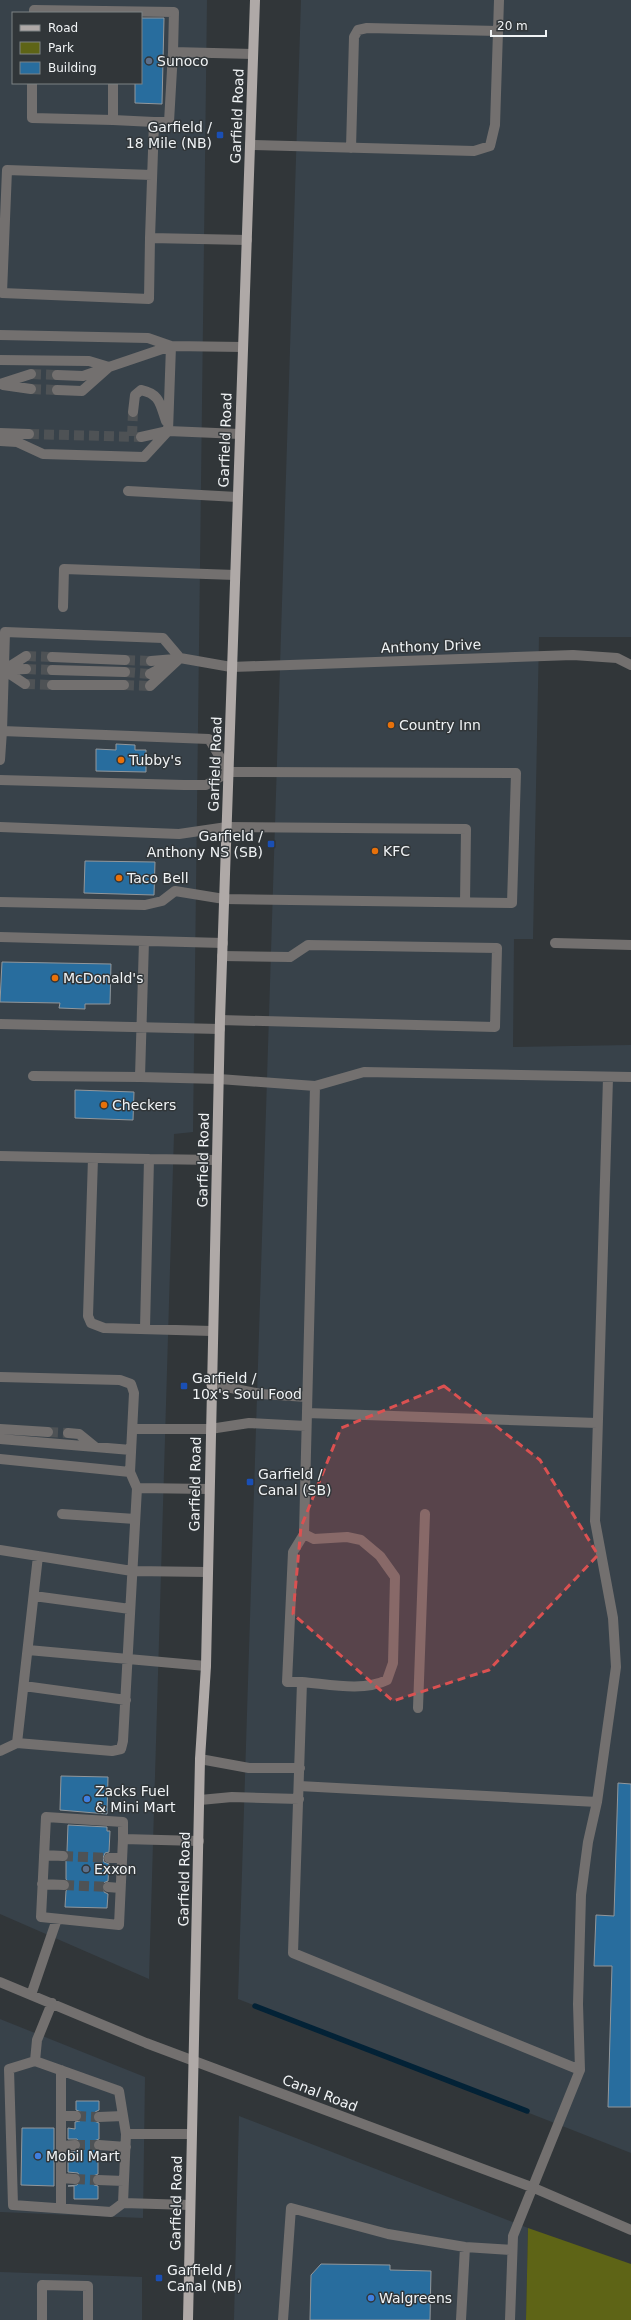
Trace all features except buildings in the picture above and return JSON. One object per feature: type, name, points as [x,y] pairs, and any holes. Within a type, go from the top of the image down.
[{"type":"main road","name":"Garfield Road","points":[[188,2320],[192,2060],[200,1759],[206,1666],[212,1331],[220,1024],[229,772],[231,667],[255,0]]},
{"type":"street","points":[[114,0],[114,12]]},
{"type":"street","points":[[250,145],[474,151],[490,146],[495,125],[499,0]]},
{"type":"street","points":[[32,84],[32,118],[169,122],[174,12],[34,10],[34,12]]},
{"type":"street","points":[[351,148],[354,37],[358,30],[367,28],[498,31]]},
{"type":"street","points":[[173,52],[253,54]]},
{"type":"street","points":[[113,84],[113,120]]},
{"type":"street","points":[[152,176],[6,170],[2,293],[148,299],[154,122]]},
{"type":"street","points":[[150,238],[247,240]]},
{"type":"street","points":[[0,335],[148,338],[171,346],[243,347]]},
{"type":"street","points":[[57,375],[83,376],[171,346]]},
{"type":"street","points":[[0,441],[17,442],[43,454],[144,457],[168,431],[171,346]]},
{"type":"street","points":[[0,360],[88,361],[109,367]]},
{"type":"street","points":[[57,390],[82,391],[109,367]]},
{"type":"street","points":[[0,384],[31,374]]},
{"type":"street","points":[[0,384],[31,389]]},
{"type":"street","points":[[133,412],[135,395],[141,390],[151,392],[159,401],[168,431]]},
{"type":"street","points":[[141,436],[168,431],[240,434]]},
{"type":"street","points":[[0,432],[29,434]]},
{"type":"street","points":[[128,491],[237,497]]},
{"type":"street","points":[[63,607],[64,569],[235,575]]},
{"type":"street","points":[[0,760],[5,632],[163,638],[180,658]]},
{"type":"street","name":"Anthony Drive","points":[[151,661],[180,658],[231,667],[572,655],[617,658],[631,665]]},
{"type":"street","points":[[4,670],[26,656]]},
{"type":"street","points":[[52,657],[125,660]]},
{"type":"street","points":[[150,674],[180,658]]},
{"type":"street","points":[[150,686],[180,658]]},
{"type":"street","points":[[4,670],[26,669]]},
{"type":"street","points":[[4,670],[26,684]]},
{"type":"street","points":[[52,670],[125,672]]},
{"type":"street","points":[[52,684],[124,685]]},
{"type":"street","points":[[2,731],[209,739],[229,772]]},
{"type":"street","points":[[0,780],[206,785],[229,772],[516,773],[512,903],[224,899],[175,891],[162,901],[145,905],[0,902]]},
{"type":"street","points":[[0,827],[179,834],[227,827],[466,829],[465,902]]},
{"type":"street","points":[[0,937],[223,943]]},
{"type":"street","points":[[140,1077],[144,941]]},
{"type":"street","points":[[555,943],[631,945]]},
{"type":"street","points":[[0,1024],[141,1027],[220,1024],[495,1027],[496,948],[308,946],[290,957],[222,956]]},
{"type":"street","points":[[33,1076],[219,1078],[315,1086],[364,1072],[608,1078],[631,1077]]},
{"type":"street","points":[[510,2320],[513,2236],[534,2188],[580,2070],[578,2004],[581,1895],[588,1842],[597,1802],[616,1668],[613,1618],[595,1521],[608,1078]]},
{"type":"street","points":[[304,1534],[314,1539],[347,1538],[361,1540],[380,1556],[394,1577],[392,1663],[387,1680],[379,1684],[360,1686],[287,1682],[293,1552],[304,1534],[315,1086]]},
{"type":"street","points":[[0,1156],[217,1160]]},
{"type":"street","points":[[93,1158],[88,1316],[91,1323],[104,1328],[212,1331]]},
{"type":"street","points":[[145,1328],[149,1159]]},
{"type":"street","points":[[0,1378],[120,1380],[131,1384],[134,1394],[130,1472],[137,1488],[126,1700],[121,1749],[112,1751],[17,1743],[0,1752]]},
{"type":"street","points":[[211,1384],[261,1394],[307,1397]]},
{"type":"street","points":[[307,1413],[598,1423]]},
{"type":"street","points":[[133,1429],[210,1429],[249,1424],[306,1426]]},
{"type":"street","points":[[0,1429],[48,1432]]},
{"type":"street","points":[[68,1433],[79,1434],[95,1447]]},
{"type":"street","points":[[0,1439],[131,1450]]},
{"type":"street","points":[[0,1459],[130,1472]]},
{"type":"street","points":[[137,1488],[210,1489]]},
{"type":"street","points":[[62,1514],[135,1519]]},
{"type":"street","points":[[418,1708],[425,1514]]},
{"type":"street","points":[[0,1550],[132,1571],[208,1572]]},
{"type":"street","points":[[17,1743],[38,1556]]},
{"type":"street","points":[[34,1596],[130,1609]]},
{"type":"street","points":[[28,1650],[206,1666]]},
{"type":"street","points":[[302,1682],[293,1953],[580,2070]]},
{"type":"street","points":[[24,1686],[126,1700]]},
{"type":"street","points":[[200,1759],[249,1768],[300,1768]]},
{"type":"street","points":[[299,1786],[597,1802]]},
{"type":"street","points":[[200,1800],[232,1797],[299,1799]]},
{"type":"street","points":[[46,1817],[123,1822],[119,1925],[41,1917],[44,1855],[46,1817]]},
{"type":"street","points":[[123,1839],[199,1841]]},
{"type":"street","points":[[44,1855],[63,1856]]},
{"type":"street","points":[[109,1858],[122,1858]]},
{"type":"street","points":[[42,1884],[64,1885]]},
{"type":"street","points":[[108,1887],[120,1888]]},
{"type":"street","points":[[31,1995],[57,1919]]},
{"type":"street","name":"Canal Road","points":[[0,1982],[192,2060],[534,2188],[631,2230]]},
{"type":"street","points":[[35,2061],[37,2040],[52,2004]]},
{"type":"street","points":[[123,2203],[126,2134],[119,2091],[35,2061],[9,2069],[14,2205],[111,2212],[123,2203],[190,2205]]},
{"type":"street","points":[[61,2070],[61,2208]]},
{"type":"street","points":[[61,2116],[76,2116]]},
{"type":"street","points":[[99,2117],[123,2116]]},
{"type":"street","points":[[126,2134],[191,2134]]},
{"type":"street","points":[[61,2146],[75,2144]]},
{"type":"street","points":[[99,2145],[126,2147]]},
{"type":"street","points":[[61,2178],[75,2179]]},
{"type":"street","points":[[98,2180],[124,2181]]},
{"type":"street","points":[[282,2320],[291,2208],[388,2234],[465,2247],[512,2250]]},
{"type":"street","points":[[461,2320],[465,2247]]},
{"type":"street","points":[[42,2320],[42,2284],[88,2286],[88,2320]]},
{"type":"highlighted area","points":[[444,1386],[540,1460],[598,1555],[489,1670],[393,1701],[293,1614],[301,1527],[341,1428]]},
{"type":"shaded area","points":[[0,0],[207,0],[193,1132],[174,1134],[149,1979],[0,1914]]},
{"type":"shaded area","points":[[301,0],[631,0],[631,637],[539,637],[533,939],[514,939],[513,1047],[631,1045],[631,2153],[238,1999]]},
{"type":"shaded area","points":[[0,2019],[145,2077],[143,2218],[0,2212]]},
{"type":"shaded area","points":[[239,2116],[528,2228],[526,2320],[234,2320]]},
{"type":"shaded area","points":[[0,2272],[142,2277],[142,2320],[0,2320]]},
{"type":"green space","points":[[528,2228],[631,2264],[631,2320],[526,2320]]},
{"type":"waterway","points":[[255,2006],[527,2111]]},
{"type":"tunnel","points":[[31,374],[57,375]]},
{"type":"tunnel","points":[[31,389],[57,390]]},
{"type":"tunnel","points":[[132,436],[133,412]]},
{"type":"tunnel","points":[[29,434],[141,437]]},
{"type":"tunnel","points":[[26,656],[52,657]]},
{"type":"tunnel","points":[[125,660],[151,661]]},
{"type":"tunnel","points":[[26,669],[52,670]]},
{"type":"tunnel","points":[[125,672],[150,674]]},
{"type":"tunnel","points":[[25,684],[52,685]]},
{"type":"tunnel","points":[[124,685],[150,686]]},
{"type":"tunnel","points":[[48,1432],[68,1433]]},
{"type":"tunnel","points":[[63,1856],[109,1858]]},
{"type":"tunnel","points":[[64,1885],[108,1887]]},
{"type":"tunnel","points":[[76,2116],[99,2117]]},
{"type":"tunnel","points":[[75,2145],[99,2145]]},
{"type":"tunnel","points":[[75,2179],[98,2180]]},
{"type":"place","name":"Sunoco","points":[[149,61]]},
{"type":"place","name":"Garfield / 18 Mile (NB)","points":[[220,135]]},
{"type":"place","name":"Country Inn","points":[[391,725]]},
{"type":"place","name":"Tubby's","points":[[121,760]]},
{"type":"place","name":"Garfield / Anthony NS (SB)","points":[[271,844]]},
{"type":"place","name":"KFC","points":[[375,851]]},
{"type":"place","name":"Taco Bell","points":[[119,878]]},
{"type":"place","name":"McDonald's","points":[[55,978]]},
{"type":"place","name":"Checkers","points":[[104,1105]]},
{"type":"place","name":"Garfield / 10x's Soul Food","points":[[184,1386]]},
{"type":"place","name":"Garfield / Canal (SB)","points":[[250,1482]]},
{"type":"place","name":"Zacks Fuel & Mini Mart","points":[[87,1799]]},
{"type":"place","name":"Exxon","points":[[86,1869]]},
{"type":"place","name":"Mobil Mart","points":[[38,2156]]},
{"type":"place","name":"Garfield / Canal (NB)","points":[[159,2278]]},
{"type":"place","name":"Walgreens","points":[[371,2298]]}]
